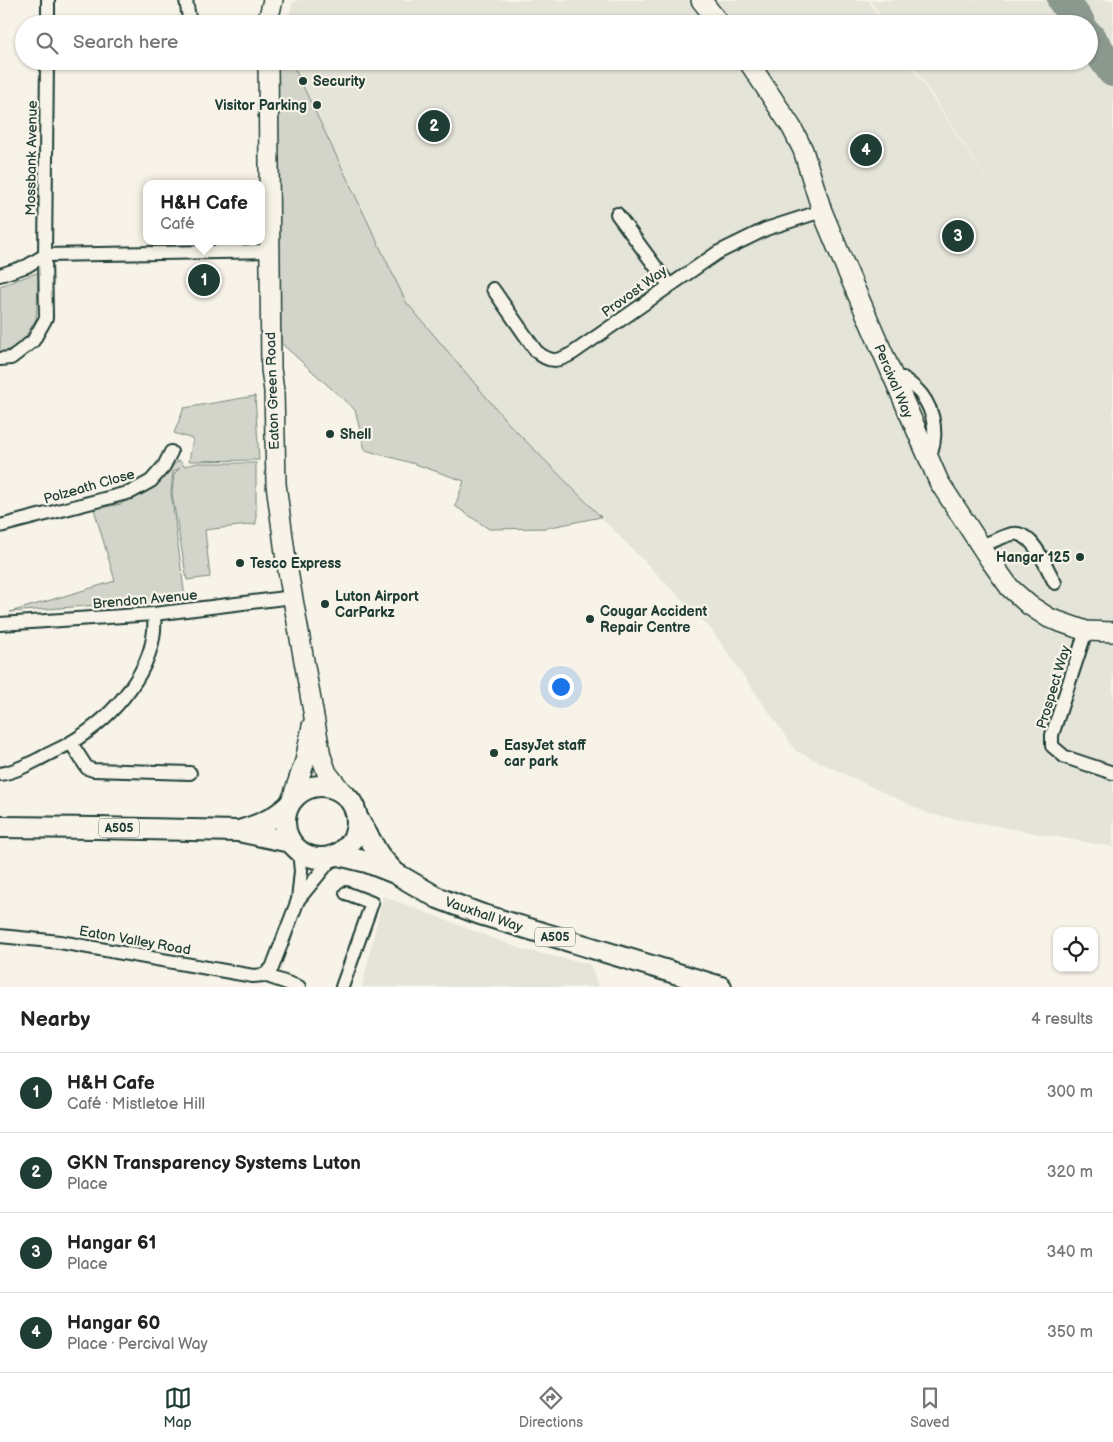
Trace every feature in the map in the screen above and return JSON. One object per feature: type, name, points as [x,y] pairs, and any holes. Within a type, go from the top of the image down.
[{"type":"main road","points":[[321,786],[342,792],[352,802],[358,819],[353,840],[346,850],[336,856],[324,859],[308,857],[294,847],[285,827],[285,816],[290,803],[299,793],[308,788],[321,786]]},
{"type":"main road","name":"A505","points":[[238,831],[265,823],[290,803]]},
{"type":"main road","name":"Vauxhall Way","points":[[358,819],[379,855],[395,873]]},
{"type":"main road","name":"A505","points":[[0,827],[238,831],[294,847]]},
{"type":"main road","name":"Vauxhall Way","points":[[336,856],[367,862],[395,873],[438,898],[480,914],[721,987]]},
{"type":"street","points":[[48,0],[48,15]]},
{"type":"street","points":[[186,0],[188,15]]},
{"type":"street","points":[[269,15],[273,0]]},
{"type":"street","points":[[700,0],[712,15]]},
{"type":"street","name":"Mossbank Avenue","points":[[0,359],[11,358],[33,341],[46,318],[47,70]]},
{"type":"street","name":"Eaton Green Road","points":[[268,70],[269,251],[271,369],[274,391],[274,464],[286,560],[313,718],[321,756],[327,773],[342,792]]},
{"type":"street","name":"Percival Way","points":[[754,70],[792,128],[803,150],[822,211],[939,482],[1010,588],[1029,605],[1049,618],[1086,631],[1113,632]]},
{"type":"street","name":"Provost Way","points":[[493,288],[536,351],[542,357],[550,360],[562,360],[717,253],[744,239],[822,211]]},
{"type":"street","points":[[617,214],[669,285]]},
{"type":"street","points":[[0,275],[26,266],[45,255],[269,251]]},
{"type":"street","name":"Polzeath Close","points":[[0,526],[131,492],[152,480],[164,466],[171,452]]},
{"type":"street","points":[[981,546],[1009,535],[1018,534],[1031,540],[1054,583]]},
{"type":"street","name":"Brendon Avenue","points":[[0,624],[154,614],[293,597]]},
{"type":"street","points":[[0,774],[28,764],[70,743],[114,709],[138,678],[152,644],[155,624],[154,614]]},
{"type":"street","name":"Prospect Way","points":[[1086,631],[1052,735],[1052,746],[1065,757],[1113,773]]},
{"type":"street","name":"Eaton Green Road","points":[[290,803],[305,761],[313,718]]},
{"type":"street","points":[[70,743],[87,768],[93,770],[190,773]]},
{"type":"street","points":[[264,975],[272,968],[298,900],[301,871],[294,847]]},
{"type":"street","points":[[298,900],[336,856]]},
{"type":"street","points":[[342,987],[372,903],[346,893]]},
{"type":"street","name":"Eaton Valley Road","points":[[0,936],[60,942],[253,976],[264,975],[298,987]]},
{"type":"shaded area","points":[[298,0],[868,0],[877,15],[290,15],[292,3]]},
{"type":"shaded area","points":[[870,0],[1113,0],[1113,847],[929,814],[796,751],[711,629],[509,424],[407,304],[295,70],[914,70],[1015,223],[916,70],[1098,70],[1098,15],[880,15]]},
{"type":"shaded area","points":[[274,70],[295,70],[406,302],[509,424],[601,517],[546,528],[489,529],[455,506],[464,481],[415,464],[365,450],[355,410],[281,343]]},
{"type":"shaded area","points":[[39,272],[36,319],[21,344],[0,354],[0,286]]},
{"type":"shaded area","points":[[255,396],[259,460],[189,461],[193,439],[174,433],[184,408]]},
{"type":"shaded area","points":[[179,460],[184,466],[198,463],[256,463],[256,524],[205,530],[210,577],[187,580],[172,494],[174,474],[180,468],[173,472],[171,492],[185,598],[10,612],[115,581],[94,509],[121,504],[159,479]]},
{"type":"shaded area","points":[[383,896],[524,950],[590,964],[598,987],[362,987]]},
{"type":"taxiway","points":[[1063,0],[1074,15]]},
{"type":"taxiway","points":[[1098,50],[1113,71]]},
{"type":"place","name":"Security","points":[[303,81]]},
{"type":"place","name":"Visitor Parking","points":[[317,105]]},
{"type":"place","name":"GKN Transparency Systems Luton","points":[[434,126]]},
{"type":"place","name":"Hangar 60","points":[[866,150]]},
{"type":"place","name":"Hangar 61","points":[[958,236]]},
{"type":"place","name":"H&H Cafe","points":[[204,280]]},
{"type":"place","name":"Shell","points":[[330,434]]},
{"type":"place","name":"Hangar 125","points":[[1080,557]]},
{"type":"place","name":"Tesco Express","points":[[240,563]]},
{"type":"place","name":"Luton Airport CarParkz","points":[[325,604]]},
{"type":"place","name":"Cougar Accident Repair Centre","points":[[590,619]]},
{"type":"place","name":"EasyJet staff car park","points":[[494,753]]}]
